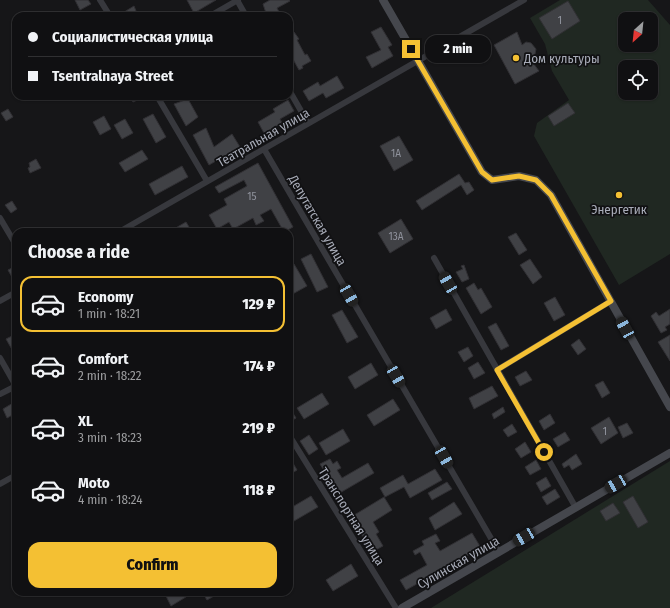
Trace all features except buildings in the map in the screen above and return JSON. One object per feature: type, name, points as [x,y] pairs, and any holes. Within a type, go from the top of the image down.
[{"type":"main road","points":[[383,0],[482,172],[492,180],[519,176],[536,180],[551,195],[670,407]]},
{"type":"main road","name":"Сулинская улица","points":[[402,608],[670,453]]},
{"type":"street","points":[[100,0],[108,12]]},
{"type":"street","points":[[217,12],[237,0],[244,12]]},
{"type":"street","name":"Театральная улица","points":[[126,228],[524,0]]},
{"type":"street","points":[[293,97],[308,123]]},
{"type":"street","points":[[160,100],[207,181]]},
{"type":"street","name":"Депутатская улица","points":[[264,148],[499,552]]},
{"type":"street","points":[[0,218],[12,238]]},
{"type":"street","points":[[434,258],[576,508]]},
{"type":"street","points":[[0,301],[12,294]]},
{"type":"street","points":[[497,370],[611,301]]},
{"type":"street","points":[[0,358],[12,379]]},
{"type":"street","points":[[0,394],[12,388]]},
{"type":"street","name":"Транспортная улица","points":[[293,441],[396,608]]},
{"type":"street","points":[[0,484],[12,477]]},
{"type":"shaded area","name":"Энергетик","points":[[560,0],[648,0],[670,25],[670,254],[619,285],[534,136],[537,123],[569,100],[552,71],[545,44],[530,18]]},
{"type":"shaded area","points":[[670,461],[670,608],[431,608]]},
{"type":"place","name":"Дом культуры","points":[[516,58]]},
{"type":"place","name":"Энергетик","points":[[619,195]]},
{"type":"route","points":[[411,49],[482,172],[492,180],[519,176],[536,180],[551,195],[611,301],[497,370],[544,452]]}]
